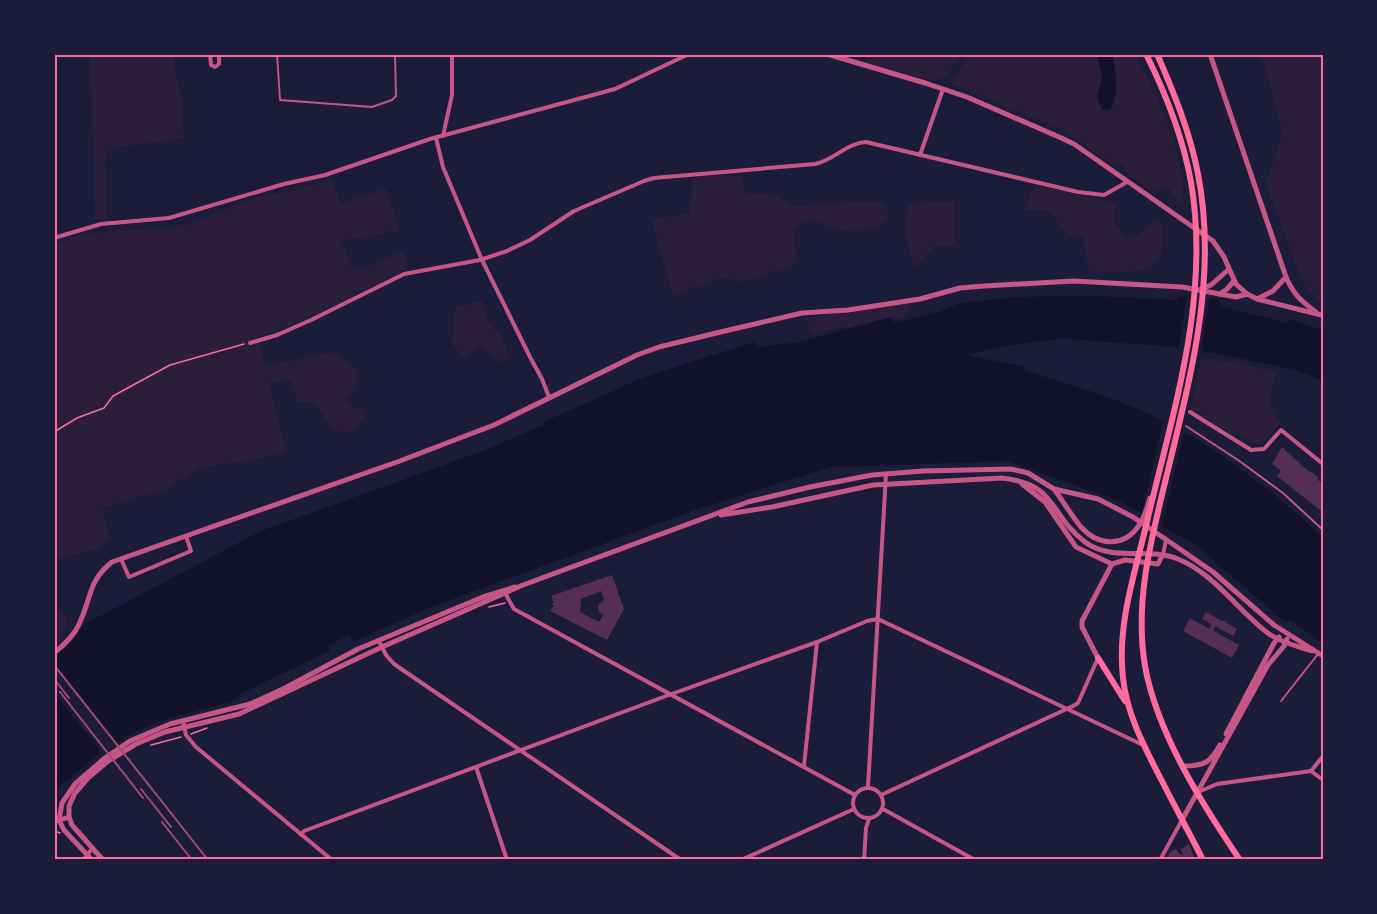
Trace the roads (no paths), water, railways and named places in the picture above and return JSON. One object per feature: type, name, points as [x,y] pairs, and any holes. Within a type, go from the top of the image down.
[{"type":"main road","points":[[1128,707],[1123,680],[1121,646],[1125,615],[1180,384],[1193,315],[1197,249],[1193,200],[1184,153],[1176,125],[1146,54]]},
{"type":"main road","points":[[1156,54],[1192,147],[1203,206],[1205,266],[1194,359],[1145,571],[1142,632],[1147,676],[1159,718],[1206,810],[1240,860]]},
{"type":"main road","points":[[1098,658],[1128,707],[1143,745],[1203,860]]},
{"type":"street","points":[[210,54],[211,65],[214,67],[219,64],[219,54]]},
{"type":"street","points":[[443,136],[452,95],[452,54]]},
{"type":"street","points":[[54,238],[101,224],[154,220],[182,214],[325,174],[436,138],[615,89],[689,54]]},
{"type":"street","points":[[827,54],[955,93],[1074,144],[1213,242],[1224,257],[1234,280],[1247,294],[1257,299],[1292,306],[1322,316]]},
{"type":"street","points":[[1210,54],[1286,278],[1301,302],[1322,316]]},
{"type":"street","points":[[920,155],[943,89]]},
{"type":"street","points":[[436,138],[443,167],[482,260],[549,397]]},
{"type":"street","points":[[251,343],[277,335],[311,320],[404,274],[482,260],[507,251],[530,240],[574,211],[654,177],[815,164],[826,162],[858,142],[866,142],[1000,175],[1099,195],[1104,195],[1127,182]]},
{"type":"street","points":[[1200,289],[1211,285],[1228,270]]},
{"type":"street","points":[[1257,299],[1274,291],[1286,278]]},
{"type":"street","points":[[1220,294],[1234,280]]},
{"type":"street","points":[[54,653],[73,635],[96,578],[112,562],[456,440],[504,421],[618,363],[658,347],[802,314],[848,310],[920,299],[960,288],[1074,281],[1200,289],[1240,297],[1247,294]]},
{"type":"street","points":[[1190,412],[1251,450],[1264,449],[1281,430],[1323,464]]},
{"type":"street","points":[[103,860],[77,833],[69,817],[69,806],[75,793],[88,778],[108,761],[136,744],[165,732],[239,714],[380,644],[523,585],[748,502],[886,474],[1011,469],[1028,473],[1054,489],[1087,496],[1115,507],[1213,572],[1286,634],[1321,655]]},
{"type":"street","points":[[868,788],[886,474]]},
{"type":"street","points":[[711,517],[772,507],[873,485],[1016,479],[1032,484],[1043,493],[1073,531],[1097,549],[1113,553],[1162,556],[1179,560],[1205,576],[1268,633],[1321,655]]},
{"type":"street","points":[[1016,479],[1046,502],[1076,547],[1112,564],[1125,560],[1158,564],[1167,540]]},
{"type":"street","points":[[1054,489],[1091,536],[1105,542],[1120,542],[1128,537],[1142,521],[1155,485]]},
{"type":"street","points":[[121,558],[129,577],[191,551],[186,536]]},
{"type":"street","points":[[881,795],[1078,703],[1098,658],[1082,627],[1082,621],[1112,564]]},
{"type":"street","points":[[505,592],[514,609],[855,795]]},
{"type":"street","points":[[301,835],[304,831],[817,642],[867,621],[878,619],[1143,745]]},
{"type":"street","points":[[1184,766],[1205,764],[1217,750],[1274,643],[1286,634]]},
{"type":"street","points":[[1160,860],[1268,665],[1286,642],[1286,634]]},
{"type":"street","points":[[804,766],[817,642]]},
{"type":"street","points":[[56,821],[62,803],[75,784],[96,765],[142,735],[183,721],[250,704],[358,649],[380,644]]},
{"type":"street","points":[[380,644],[394,664],[681,860]]},
{"type":"street","points":[[183,721],[186,735],[196,747],[332,860]]},
{"type":"street","points":[[1197,793],[1217,784],[1311,771],[1323,756]]},
{"type":"street","points":[[476,767],[507,860]]},
{"type":"street","points":[[1311,771],[1323,780]]},
{"type":"street","points":[[868,788],[878,791],[881,795],[883,809],[877,816],[868,819],[860,816],[854,809],[853,800],[860,789],[868,788]]},
{"type":"street","points":[[741,860],[854,809]]},
{"type":"street","points":[[883,809],[975,860]]},
{"type":"street","points":[[56,821],[69,817]]},
{"type":"street","points":[[864,860],[868,819]]},
{"type":"street","points":[[56,821],[84,857],[92,860]]},
{"type":"street","points":[[84,857],[92,849]]},
{"type":"lane","points":[[277,54],[280,100],[372,107],[392,100],[396,96],[395,54]]},
{"type":"lane","points":[[1186,426],[1283,493],[1323,530]]},
{"type":"lane","points":[[1281,701],[1321,655]]},
{"type":"railway","points":[[54,665],[208,860]]},
{"type":"railway","points":[[54,679],[69,698]]},
{"type":"railway","points":[[60,692],[143,798]]},
{"type":"railway","points":[[141,789],[171,827]]},
{"type":"railway","points":[[162,822],[192,860]]}]
